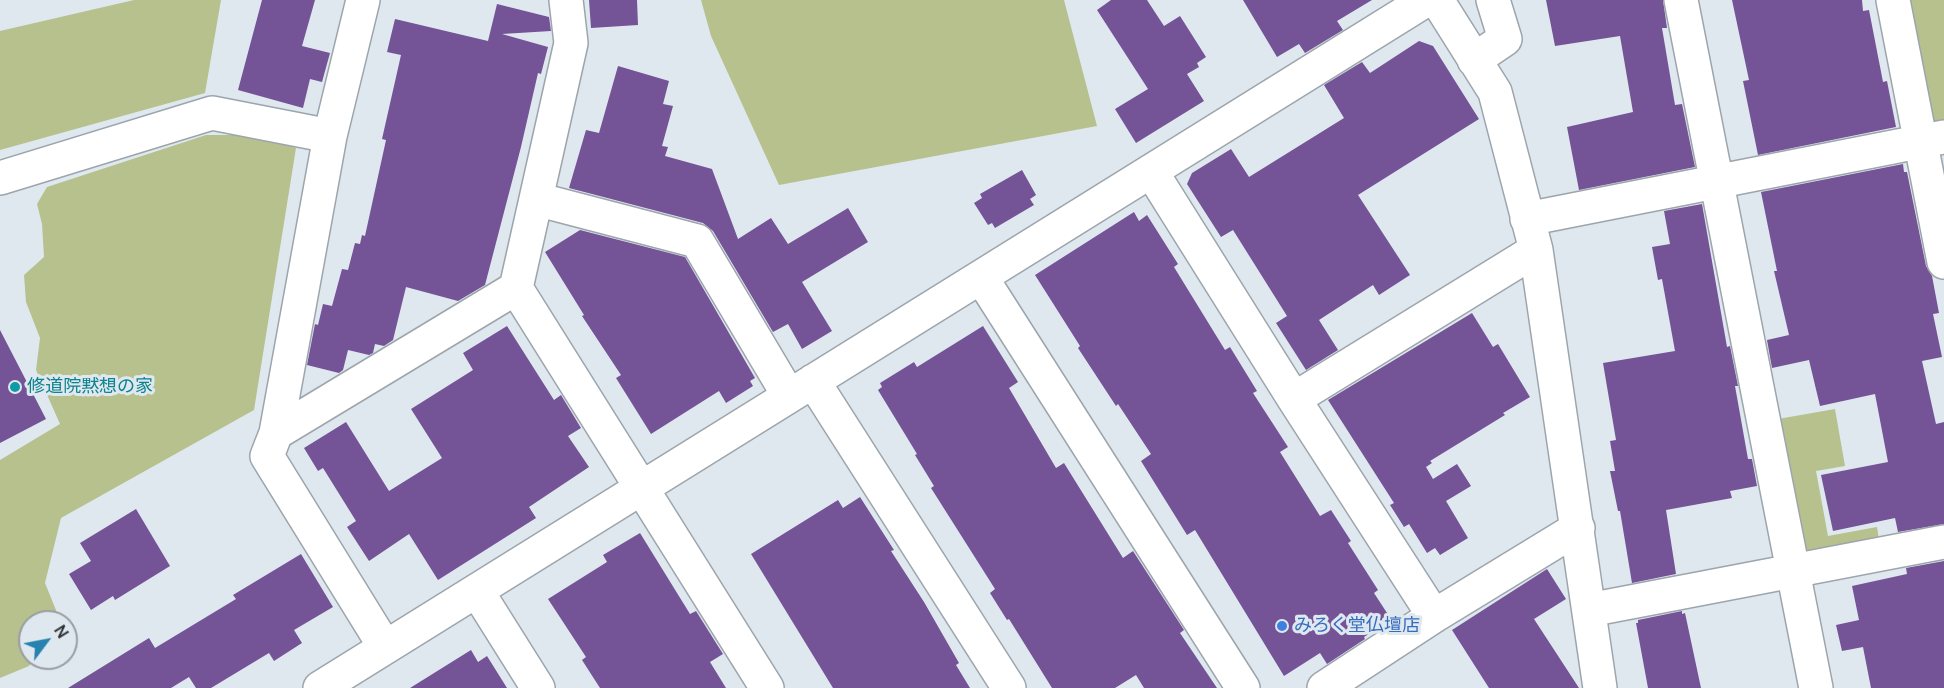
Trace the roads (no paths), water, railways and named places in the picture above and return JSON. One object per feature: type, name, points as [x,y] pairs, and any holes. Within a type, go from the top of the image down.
[{"type":"street","points":[[363,0],[330,136],[276,433],[267,456],[385,648]]},
{"type":"street","points":[[566,0],[571,43],[516,288],[767,688]]},
{"type":"street","points":[[320,688],[1426,0]]},
{"type":"street","points":[[1437,0],[1495,92],[1536,250],[1600,688]]},
{"type":"street","points":[[1474,60],[1505,39],[1493,0]]},
{"type":"street","points":[[1681,0],[1816,688]]},
{"type":"street","points":[[1893,0],[1932,139],[1944,262]]},
{"type":"street","points":[[0,178],[212,113],[330,136]]},
{"type":"street","points":[[1527,219],[1932,139]]},
{"type":"street","points":[[1151,171],[1434,616]]},
{"type":"street","points":[[536,199],[697,241],[1009,688]]},
{"type":"street","points":[[1294,399],[1536,250]]},
{"type":"street","points":[[981,277],[1243,688]]},
{"type":"street","points":[[276,433],[516,288]]},
{"type":"street","points":[[1324,688],[1434,616],[1578,528]]},
{"type":"street","points":[[1589,610],[1944,542]]},
{"type":"street","points":[[477,591],[538,688]]},
{"type":"place","name":"修道院黙想の家","points":[[15,387]]},
{"type":"place","name":"みろく堂仏壇店","points":[[1282,626]]}]
